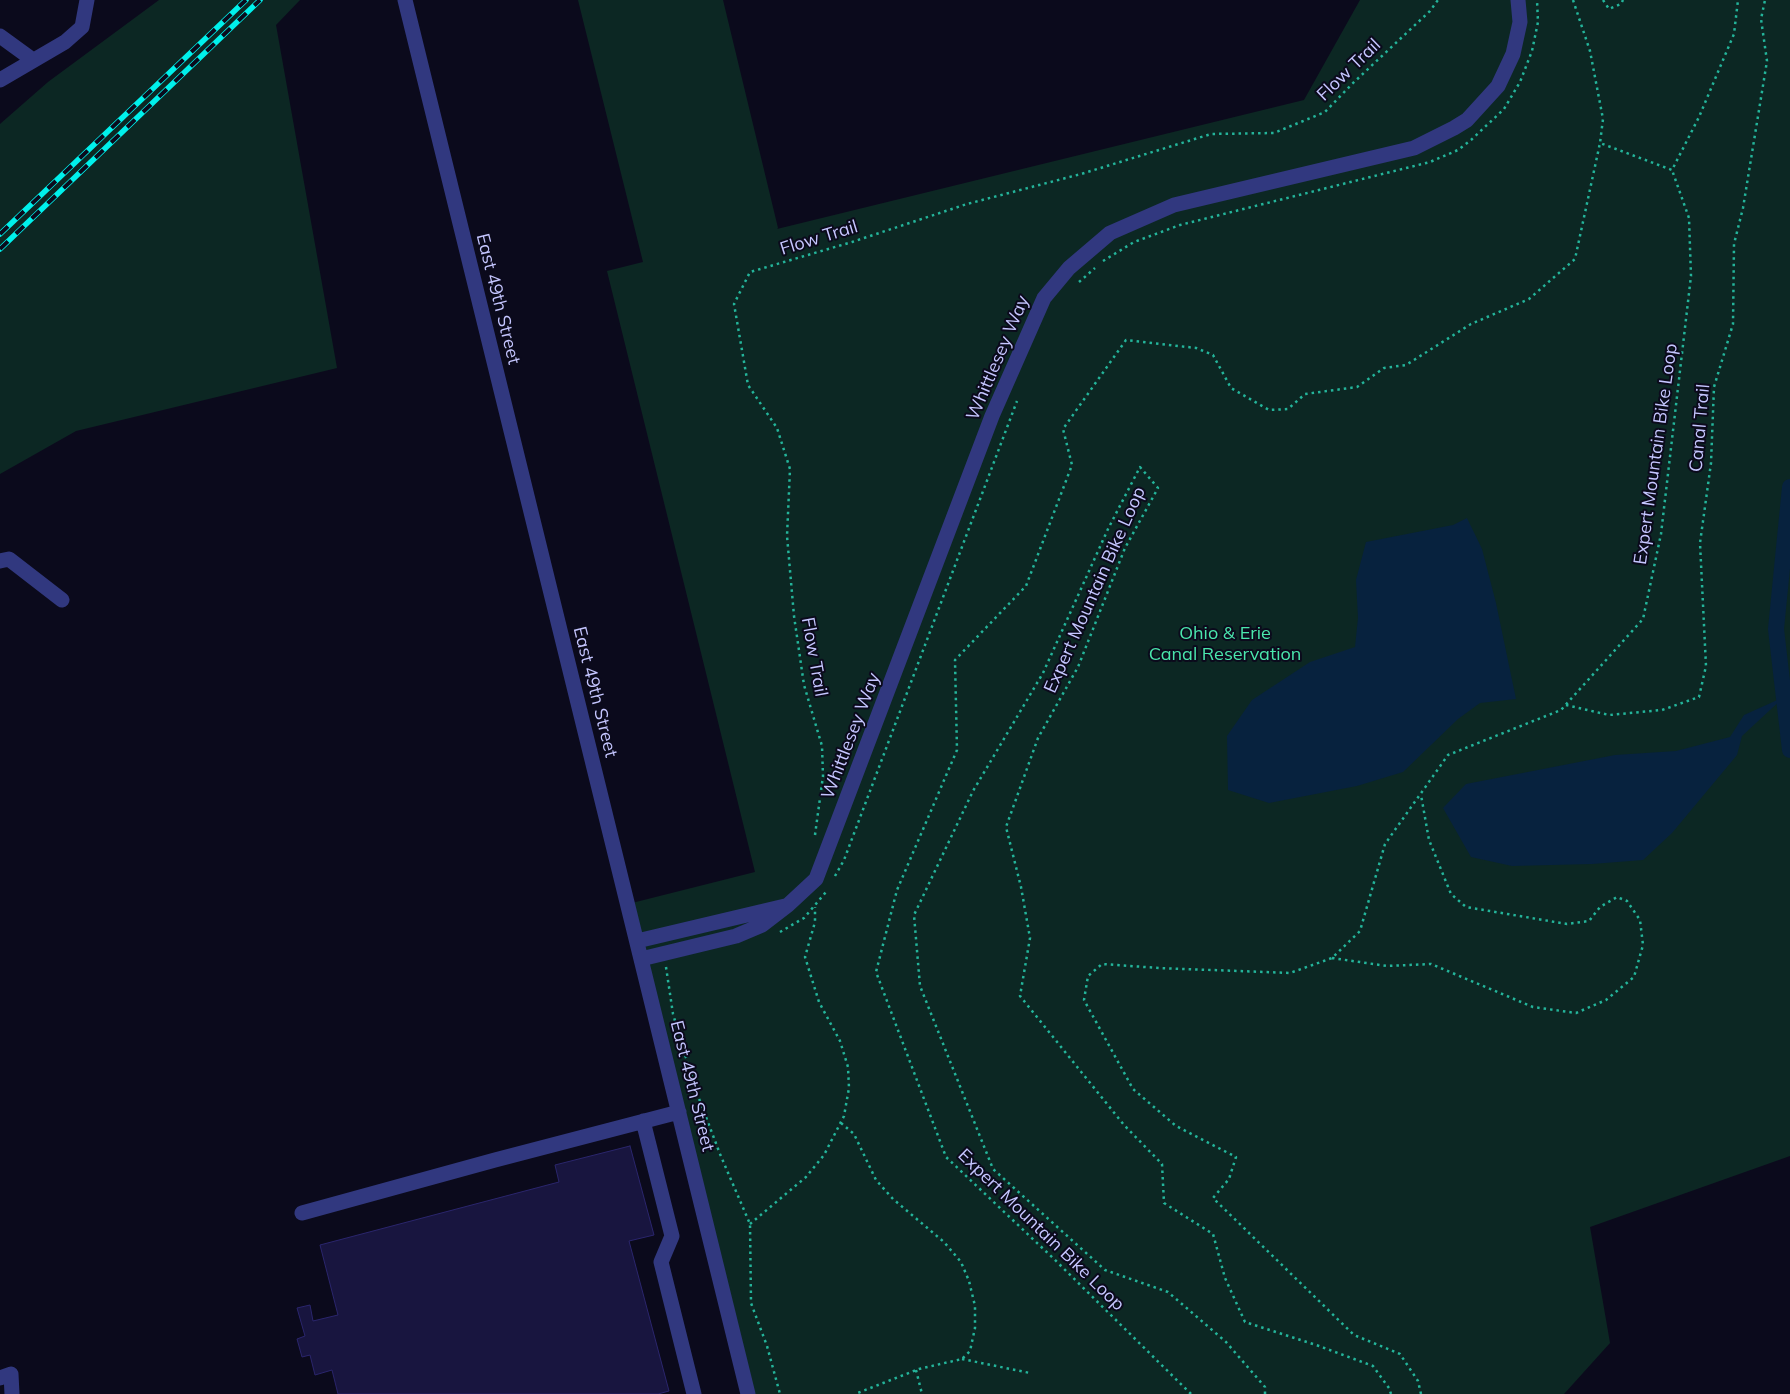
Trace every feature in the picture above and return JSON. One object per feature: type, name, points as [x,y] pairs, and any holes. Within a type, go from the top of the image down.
[{"type":"street","points":[[0,80],[65,42],[82,27],[87,0]]},
{"type":"street","name":"East 49th Street","points":[[405,0],[748,1394]]},
{"type":"street","name":"Whittlesey Way","points":[[641,959],[736,936],[762,925],[788,905],[816,879],[992,416],[1044,298],[1069,268],[1110,233],[1165,209],[1414,148],[1467,120],[1498,86],[1513,54],[1520,22],[1518,0]]},
{"type":"street","points":[[0,36],[33,60]]},
{"type":"street","points":[[0,561],[9,559],[62,600]]},
{"type":"street","points":[[637,941],[788,905]]},
{"type":"street","points":[[302,1213],[679,1112]]},
{"type":"street","points":[[643,1121],[672,1236],[661,1262],[694,1394]]},
{"type":"street","points":[[0,1378],[11,1374],[12,1394]]},
{"type":"path","name":"Flow Trail","points":[[826,856],[815,836],[823,776],[822,746],[804,685],[794,616],[787,536],[790,468],[777,428],[748,385],[734,304],[750,272],[852,242],[967,204],[1081,174],[1211,134],[1274,133],[1325,112],[1430,11],[1438,0]]},
{"type":"path","points":[[1573,0],[1590,51],[1596,80],[1603,119],[1600,142],[1672,170],[1699,117],[1734,34],[1738,0]]},
{"type":"path","points":[[1603,0],[1609,9],[1620,4],[1623,0]]},
{"type":"path","name":"Canal Trail","points":[[1566,705],[1609,715],[1662,710],[1699,697],[1706,666],[1700,543],[1711,463],[1714,387],[1733,324],[1734,244],[1744,208],[1767,61],[1761,19],[1765,0]]},
{"type":"path","points":[[1076,285],[1104,260],[1134,242],[1180,225],[1430,162],[1458,150],[1504,110],[1520,82],[1532,51]]},
{"type":"path","name":"Expert Mountain Bike Loop","points":[[1191,1394],[1054,1259],[946,1157],[876,972],[897,890],[957,750],[954,660],[1026,586],[1072,465],[1063,430],[1126,340],[1196,348],[1213,355],[1231,388],[1269,410],[1288,409],[1305,394],[1357,387],[1384,368],[1406,366],[1471,324],[1529,299],[1576,259],[1600,142]]},
{"type":"path","name":"Expert Mountain Bike Loop","points":[[1421,1394],[1418,1381],[1400,1354],[1354,1335],[1213,1198],[1229,1179],[1236,1157],[1176,1126],[1133,1089],[1084,1000],[1088,976],[1102,964],[1290,973],[1332,958],[1360,931],[1385,844],[1448,755],[1561,710],[1642,619],[1662,534],[1692,276],[1690,218],[1672,170]]},
{"type":"path","points":[[831,882],[844,860],[1018,397]]},
{"type":"path","name":"Expert Mountain Bike Loop","points":[[1265,1394],[1265,1387],[1226,1342],[1168,1292],[1105,1270],[993,1168],[920,986],[914,915],[973,791],[1043,673],[1108,529],[1140,466],[1158,488],[1125,548],[1078,667],[1038,738],[1006,827],[1021,887],[1030,938],[1020,996],[1124,1125],[1162,1164],[1164,1204],[1213,1234],[1225,1278],[1245,1322],[1373,1366],[1389,1388],[1391,1394]]},
{"type":"path","points":[[1332,958],[1387,966],[1431,964],[1533,1007],[1576,1013],[1606,1000],[1634,977],[1643,945],[1640,920],[1627,901],[1617,897],[1600,907],[1589,921],[1567,924],[1466,907],[1451,894],[1429,840],[1420,794]]},
{"type":"path","points":[[773,936],[804,918],[827,890]]},
{"type":"path","points":[[750,1224],[806,1176],[824,1155],[844,1116],[849,1088],[848,1067],[840,1041],[819,1002],[805,957],[815,922],[815,906]]},
{"type":"path","points":[[666,964],[673,1014],[695,1088],[720,1154],[750,1224],[751,1303],[767,1346],[780,1394]]},
{"type":"path","points":[[841,1123],[854,1134],[876,1180],[893,1199],[944,1242],[961,1262],[969,1281],[975,1306],[975,1328],[970,1351],[962,1359]]},
{"type":"path","points":[[855,1394],[916,1370],[962,1359],[1030,1374]]},
{"type":"path","points":[[916,1370],[922,1394]]},
{"type":"green space","points":[[159,0],[300,0],[276,25],[337,368],[76,431],[0,474],[0,124],[48,82]]},
{"type":"green space","name":"Ohio & Erie Canal Reservation","points":[[578,0],[723,0],[777,229],[1304,100],[1360,0],[1790,0],[1790,1156],[1590,1227],[1610,1343],[1564,1394],[749,1394],[628,904],[755,872],[607,271],[643,262]]},
{"type":"water","points":[[1467,518],[1482,549],[1496,603],[1516,699],[1480,703],[1458,719],[1403,772],[1357,786],[1269,803],[1228,790],[1227,736],[1252,700],[1310,662],[1355,647],[1358,618],[1356,580],[1366,542],[1453,525]]},
{"type":"water","points":[[1784,697],[1742,736],[1737,755],[1672,833],[1643,860],[1592,864],[1512,866],[1471,857],[1443,808],[1466,784],[1615,755],[1676,751],[1730,737],[1744,715]]},
{"type":"building","points":[[630,1146],[654,1235],[629,1241],[669,1391],[658,1394],[338,1394],[332,1370],[315,1375],[310,1355],[302,1357],[297,1339],[305,1336],[297,1308],[310,1305],[313,1321],[338,1315],[320,1245],[559,1182],[555,1165]]},
{"type":"waterway","points":[[1790,487],[1776,629],[1790,750]]},
{"type":"railway","points":[[0,234],[246,0]]},
{"type":"railway","points":[[0,249],[260,0]]}]
